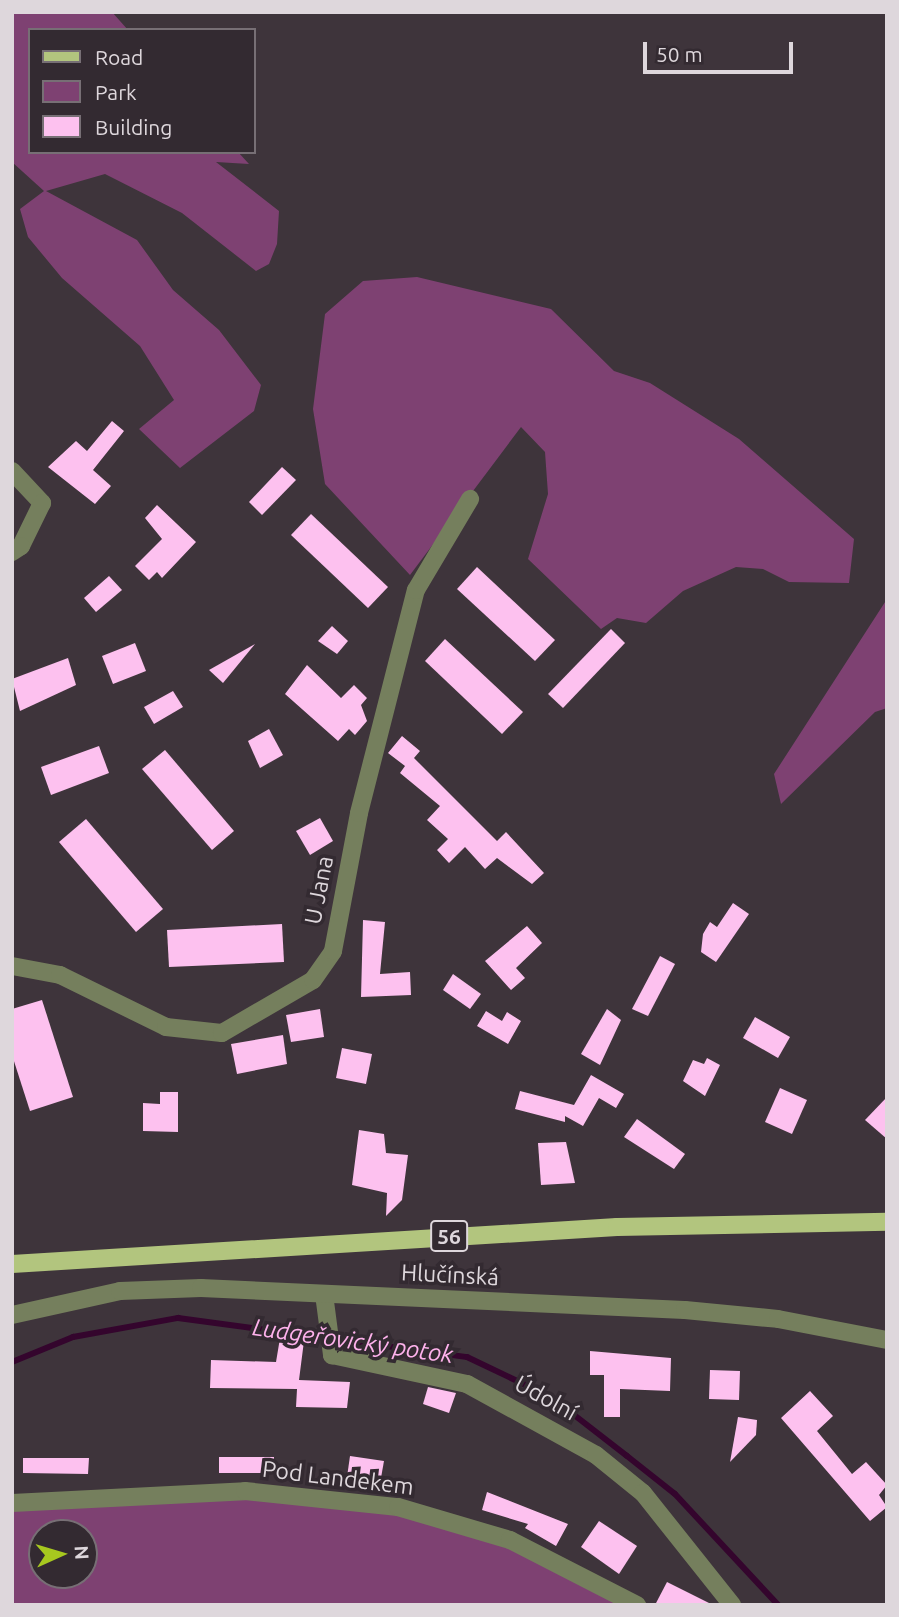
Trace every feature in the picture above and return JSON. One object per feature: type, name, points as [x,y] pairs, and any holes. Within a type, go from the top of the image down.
[{"type":"main road","name":"56","points":[[12,1264],[617,1227],[887,1222]]},
{"type":"street","points":[[12,471],[42,503],[22,546],[12,552]]},
{"type":"street","name":"U Jana","points":[[12,966],[60,975],[166,1027],[222,1032],[313,980],[332,951],[359,813],[415,590],[470,499]]},
{"type":"street","name":"Hlučínská","points":[[12,1315],[150,1288],[685,1310],[779,1319],[887,1340]]},
{"type":"street","name":"Údolní","points":[[324,1294],[332,1355],[467,1384],[612,1465],[655,1507],[733,1605]]},
{"type":"street","name":"Pod Landekem","points":[[12,1503],[245,1491],[398,1507],[510,1540],[638,1605]]},
{"type":"green space","points":[[12,12],[112,12],[126,28],[28,28],[28,154],[240,154],[249,164],[216,162],[279,211],[277,244],[269,264],[256,271],[182,213],[105,174],[46,191],[137,240],[173,290],[219,330],[261,385],[254,411],[180,468],[139,429],[174,400],[140,346],[62,278],[28,237],[20,209],[44,191],[12,162]]},
{"type":"green space","points":[[417,277],[551,309],[614,371],[650,383],[739,439],[854,539],[849,583],[789,582],[763,569],[736,567],[683,591],[646,623],[617,618],[601,629],[528,559],[548,494],[545,452],[521,427],[410,575],[325,484],[313,409],[325,314],[363,281]]},
{"type":"green space","points":[[887,599],[887,708],[875,712],[781,804],[774,774]]},
{"type":"green space","points":[[246,1498],[402,1515],[509,1548],[626,1605],[12,1605],[12,1510]]},
{"type":"building","points":[[112,421],[124,431],[93,470],[111,486],[95,504],[48,467],[76,441],[87,451]]},
{"type":"building","points":[[282,467],[296,480],[262,515],[249,502]]},
{"type":"building","points":[[157,505],[196,542],[162,578],[157,572],[149,580],[135,566],[162,539],[145,518]]},
{"type":"building","points":[[311,514],[388,587],[368,608],[291,535]]},
{"type":"building","points":[[477,567],[555,640],[535,661],[457,589]]},
{"type":"building","points":[[109,576],[122,590],[96,612],[84,598]]},
{"type":"building","points":[[332,626],[348,641],[337,654],[318,641]]},
{"type":"building","points":[[611,629],[625,643],[563,708],[548,694]]},
{"type":"building","points":[[445,639],[523,712],[502,734],[425,661]]},
{"type":"building","points":[[135,643],[146,671],[113,684],[102,656]]},
{"type":"building","points":[[255,644],[223,683],[209,670]]},
{"type":"building","points":[[68,658],[76,685],[20,711],[12,679]]},
{"type":"building","points":[[307,665],[341,698],[354,685],[367,698],[361,705],[367,721],[355,735],[349,729],[338,741],[285,694]]},
{"type":"building","points":[[173,691],[183,707],[154,724],[144,707]]},
{"type":"building","points":[[269,729],[283,755],[260,768],[248,741]]},
{"type":"building","points":[[402,736],[420,751],[414,758],[497,841],[506,832],[544,873],[532,884],[497,858],[485,869],[465,847],[449,863],[437,850],[448,839],[427,820],[440,806],[400,773],[405,766],[388,753]]},
{"type":"building","points":[[99,746],[109,773],[51,795],[41,767]]},
{"type":"building","points":[[165,750],[234,831],[212,850],[142,769]]},
{"type":"building","points":[[320,818],[333,841],[310,855],[296,831]]},
{"type":"building","points":[[86,819],[163,909],[136,932],[59,842]]},
{"type":"building","points":[[733,903],[749,914],[716,962],[701,952],[703,934],[710,922],[717,927]]},
{"type":"building","points":[[363,920],[385,922],[380,974],[410,972],[411,995],[361,997]]},
{"type":"building","points":[[282,924],[284,962],[169,967],[167,930]]},
{"type":"building","points":[[527,926],[542,943],[516,968],[525,978],[511,990],[485,961]]},
{"type":"building","points":[[660,956],[675,964],[648,1016],[632,1009]]},
{"type":"building","points":[[453,974],[481,994],[470,1009],[443,990]]},
{"type":"building","points":[[42,1000],[73,1097],[30,1111],[12,1055],[12,1009]]},
{"type":"building","points":[[320,1009],[324,1037],[291,1042],[286,1015]]},
{"type":"building","points":[[607,1009],[621,1020],[600,1065],[581,1054]]},
{"type":"building","points":[[486,1011],[502,1021],[507,1012],[521,1021],[508,1044],[477,1026]]},
{"type":"building","points":[[755,1017],[790,1037],[778,1058],[743,1038]]},
{"type":"building","points":[[283,1035],[287,1064],[237,1074],[231,1044]]},
{"type":"building","points":[[342,1048],[372,1054],[366,1084],[336,1078]]},
{"type":"building","points":[[707,1058],[720,1065],[705,1096],[683,1081],[693,1060],[704,1064]]},
{"type":"building","points":[[591,1075],[624,1094],[616,1108],[599,1098],[583,1126],[565,1116],[565,1122],[515,1109],[520,1091],[574,1105]]},
{"type":"building","points":[[780,1088],[807,1100],[792,1134],[765,1122]]},
{"type":"building","points":[[160,1092],[178,1092],[178,1132],[143,1131],[143,1103],[160,1104]]},
{"type":"building","points":[[887,1097],[887,1139],[865,1120]]},
{"type":"building","points":[[637,1119],[685,1154],[674,1169],[624,1137]]},
{"type":"building","points":[[359,1130],[384,1134],[386,1153],[408,1155],[402,1200],[386,1216],[387,1193],[352,1185]]},
{"type":"building","points":[[566,1142],[575,1183],[541,1185],[538,1143]]},
{"type":"building","points":[[280,1338],[304,1341],[299,1380],[350,1382],[347,1408],[296,1407],[297,1389],[210,1388],[211,1360],[276,1362]]},
{"type":"building","points":[[590,1351],[671,1358],[670,1391],[620,1389],[620,1417],[604,1417],[604,1375],[590,1375]]},
{"type":"building","points":[[710,1370],[740,1371],[739,1400],[709,1399]]},
{"type":"building","points":[[428,1387],[456,1393],[449,1413],[423,1404]]},
{"type":"building","points":[[810,1391],[833,1416],[817,1431],[852,1474],[866,1462],[887,1485],[879,1495],[887,1507],[870,1521],[781,1418]]},
{"type":"building","points":[[738,1417],[757,1420],[756,1435],[730,1462]]},
{"type":"building","points":[[350,1456],[384,1461],[379,1489],[346,1484]]},
{"type":"building","points":[[219,1457],[274,1457],[274,1473],[219,1473]]},
{"type":"building","points":[[23,1458],[89,1458],[88,1474],[23,1473]]},
{"type":"building","points":[[487,1492],[568,1524],[556,1546],[525,1528],[528,1524],[482,1510]]},
{"type":"building","points":[[599,1521],[637,1546],[619,1574],[581,1547]]},
{"type":"building","points":[[667,1582],[713,1605],[655,1605]]},
{"type":"waterway","name":"Ludgeřovický potok","points":[[12,1362],[73,1337],[178,1318],[467,1357],[551,1397],[675,1494],[778,1605]]}]
